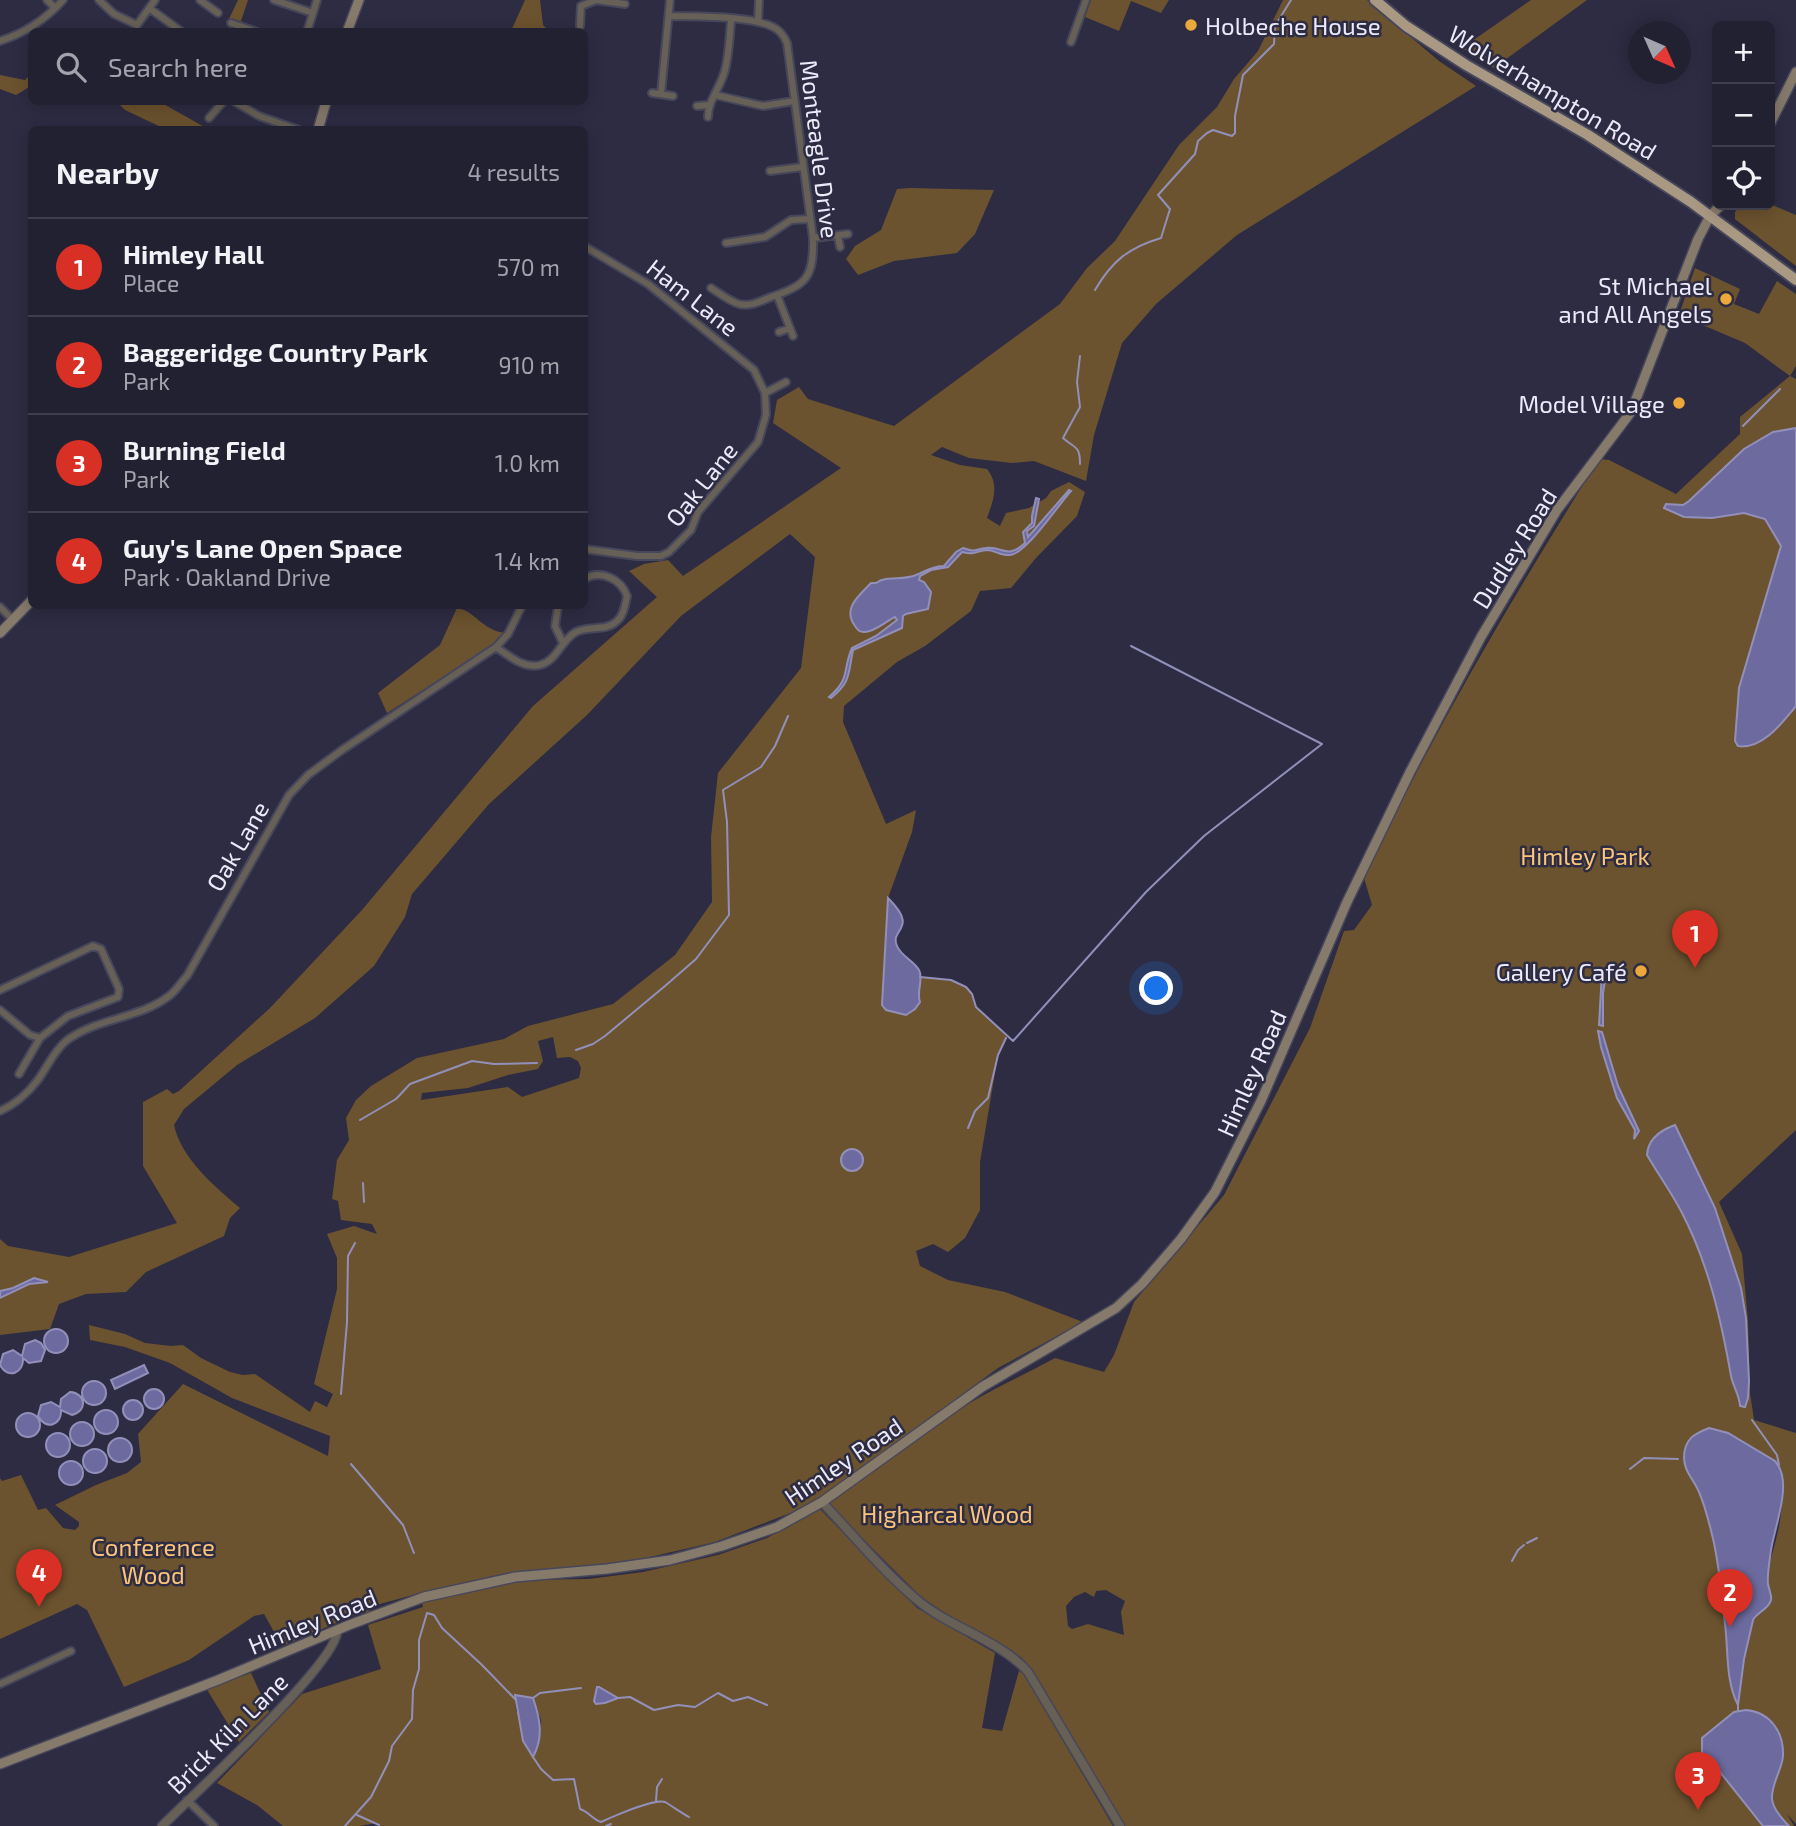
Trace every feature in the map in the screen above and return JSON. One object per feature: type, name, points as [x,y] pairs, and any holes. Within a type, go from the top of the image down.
[{"type":"highway","name":"Wolverhampton Road","points":[[1375,0],[1406,26],[1466,65],[1588,135],[1710,216],[1796,280]]},
{"type":"main road","points":[[348,28],[359,0]]},
{"type":"main road","points":[[1775,114],[1796,72]]},
{"type":"main road","points":[[319,126],[325,105]]},
{"type":"main road","name":"Dudley Road","points":[[1347,902],[1410,772],[1481,637],[1557,510],[1632,412],[1698,239],[1716,210]]},
{"type":"main road","points":[[0,633],[28,604]]},
{"type":"main road","name":"Himley Road","points":[[0,1764],[424,1597],[502,1579],[670,1560],[778,1527],[822,1502],[982,1387],[1116,1308],[1142,1284],[1181,1240],[1215,1192],[1242,1142],[1347,902]]},
{"type":"street","points":[[47,0],[55,8]]},
{"type":"street","points":[[29,28],[63,0]]},
{"type":"street","points":[[99,0],[136,28],[155,0]]},
{"type":"street","points":[[200,0],[218,13]]},
{"type":"street","points":[[274,0],[313,13]]},
{"type":"street","points":[[308,28],[317,0]]},
{"type":"street","points":[[574,0],[580,6],[580,26]]},
{"type":"street","points":[[580,6],[596,0],[625,4]]},
{"type":"street","points":[[661,94],[670,0]]},
{"type":"street","points":[[758,22],[759,0]]},
{"type":"street","points":[[1071,43],[1086,0]]},
{"type":"street","points":[[149,8],[176,28]]},
{"type":"street","name":"Monteagle Drive","points":[[668,16],[758,22],[774,27],[786,39],[814,260],[805,279],[797,287],[748,305],[711,288]]},
{"type":"street","points":[[708,117],[708,105],[725,71],[731,19]]},
{"type":"street","points":[[231,23],[245,28]]},
{"type":"street","points":[[0,41],[28,28]]},
{"type":"street","points":[[652,93],[673,96]]},
{"type":"street","points":[[715,95],[763,106],[794,101]]},
{"type":"street","points":[[209,118],[220,105]]},
{"type":"street","points":[[240,105],[259,116],[288,126]]},
{"type":"street","points":[[698,106],[708,105]]},
{"type":"street","points":[[770,171],[802,167]]},
{"type":"street","points":[[726,243],[765,237],[791,220],[809,219]]},
{"type":"street","points":[[813,238],[848,234]]},
{"type":"street","points":[[838,236],[840,247]]},
{"type":"street","name":"Ham Lane","points":[[588,248],[631,272],[754,370],[765,393]]},
{"type":"street","points":[[777,295],[793,336]]},
{"type":"street","points":[[779,332],[790,328]]},
{"type":"street","points":[[765,393],[786,382]]},
{"type":"street","name":"Oak Lane","points":[[588,550],[637,556],[669,552],[691,530],[698,512],[758,442],[766,415],[765,393]]},
{"type":"street","points":[[496,648],[524,665],[542,665],[580,630],[612,625],[625,609],[625,591],[611,577],[588,577]]},
{"type":"street","points":[[0,607],[12,619]]},
{"type":"street","name":"Oak Lane","points":[[0,1111],[22,1097],[65,1042],[90,1028],[147,1008],[170,996],[187,976],[289,795],[308,775],[342,750],[496,648],[508,634],[520,609]]},
{"type":"street","points":[[558,609],[555,626],[563,643]]},
{"type":"street","points":[[0,990],[93,946],[101,949],[119,989],[118,997],[68,1016],[40,1038],[19,1074]]},
{"type":"street","points":[[0,1010],[30,1035],[40,1038]]},
{"type":"street","points":[[822,1502],[916,1599],[950,1623],[1019,1661],[1120,1826]]},
{"type":"street","name":"Brick Kiln Lane","points":[[162,1826],[298,1690],[333,1646],[337,1631]]},
{"type":"street","points":[[0,1684],[71,1651]]},
{"type":"street","points":[[63,1654],[67,1662]]},
{"type":"street","points":[[187,1800],[214,1826]]},
{"type":"green space","points":[[238,0],[248,0],[240,24],[228,21]]},
{"type":"green space","points":[[525,0],[540,0],[543,25],[546,28],[512,28]]},
{"type":"green space","points":[[1091,0],[1169,0],[1161,13],[1131,1],[1119,31],[1085,17]]},
{"type":"green space","name":"Conference Wood","points":[[1283,0],[1367,0],[1439,61],[1476,86],[1237,235],[1156,304],[1122,343],[1094,435],[1086,481],[1034,461],[1012,463],[969,458],[942,447],[931,455],[960,465],[987,469],[994,487],[987,518],[1000,526],[1006,513],[1029,508],[1046,498],[1051,491],[1069,482],[1085,492],[1077,516],[1011,588],[980,591],[971,611],[925,646],[897,662],[844,706],[843,722],[886,824],[916,810],[912,832],[888,898],[882,1005],[918,996],[920,977],[951,980],[969,989],[976,1007],[1007,1037],[998,1055],[980,1162],[980,1210],[965,1238],[948,1252],[933,1244],[916,1251],[920,1266],[948,1280],[1005,1292],[1083,1322],[998,1368],[829,1493],[793,1512],[715,1542],[650,1557],[596,1566],[493,1576],[431,1590],[380,1604],[365,1615],[355,1615],[282,1646],[264,1614],[254,1616],[189,1660],[124,1687],[87,1610],[77,1604],[0,1639],[0,1478],[2,1481],[21,1475],[38,1510],[46,1508],[63,1528],[75,1530],[79,1522],[55,1505],[127,1473],[141,1462],[138,1434],[183,1384],[328,1456],[330,1436],[232,1398],[170,1363],[125,1347],[90,1340],[89,1325],[125,1334],[145,1343],[183,1345],[201,1358],[230,1372],[255,1374],[310,1412],[315,1401],[327,1407],[333,1394],[314,1384],[337,1289],[337,1258],[327,1234],[354,1226],[377,1234],[372,1224],[341,1220],[338,1201],[332,1199],[337,1160],[349,1140],[346,1118],[356,1100],[371,1086],[417,1058],[504,1039],[528,1026],[613,1004],[675,955],[712,902],[711,837],[718,773],[801,668],[815,557],[790,534],[681,616],[587,715],[489,804],[412,894],[405,917],[374,966],[315,1018],[237,1065],[184,1109],[174,1125],[184,1149],[200,1171],[240,1208],[230,1218],[224,1236],[146,1272],[126,1292],[86,1294],[59,1304],[50,1329],[0,1335],[0,1239],[8,1246],[69,1257],[177,1223],[143,1166],[143,1102],[167,1089],[173,1094],[179,1091],[270,1008],[362,910],[533,706],[657,597],[629,571],[644,564],[668,560],[683,576],[841,468],[773,423],[777,400],[799,387],[808,399],[894,426],[1060,304],[1087,268],[1115,241],[1179,145],[1217,107],[1234,79],[1258,51]],"holes":[[[553,1037],[557,1058],[570,1057],[578,1061],[581,1068],[579,1078],[522,1097],[508,1087],[421,1100],[422,1093],[468,1088],[538,1069],[543,1061],[538,1041]]]},
{"type":"green space","points":[[1531,0],[1587,0],[1494,68],[1462,48]]},
{"type":"green space","points":[[0,75],[25,80],[28,77],[28,88],[16,95],[0,89]]},
{"type":"green space","points":[[120,105],[165,105],[203,126],[159,126]]},
{"type":"green space","points":[[897,189],[994,190],[975,234],[957,253],[894,261],[858,275],[846,259],[855,246],[881,230]]},
{"type":"green space","points":[[1775,206],[1796,215],[1796,266],[1735,219],[1735,212],[1775,210]]},
{"type":"green space","points":[[1695,268],[1740,289],[1734,304],[1759,314],[1777,281],[1796,294],[1796,366],[1790,376],[1745,343],[1679,315]]},
{"type":"green space","points":[[1790,376],[1796,379],[1796,428],[1773,433],[1744,449],[1689,501],[1683,505],[1673,504],[1684,517],[1712,518],[1744,513],[1765,519],[1781,546],[1739,688],[1735,741],[1782,722],[1796,706],[1796,1130],[1719,1202],[1742,1254],[1754,1420],[1796,1433],[1796,1824],[1787,1814],[1794,1826],[1125,1826],[1041,1684],[1021,1657],[968,1628],[921,1597],[828,1504],[950,1415],[1055,1358],[1104,1372],[1114,1355],[1134,1302],[1224,1195],[1310,1028],[1344,931],[1354,930],[1372,905],[1364,878],[1389,827],[1469,676],[1586,480],[1601,459],[1609,460],[1676,494],[1740,434],[1740,417]],"holes":[[[1777,1472],[1782,1504],[1770,1561]],[[1106,1590],[1125,1601],[1121,1612],[1124,1635],[1088,1624],[1072,1629],[1068,1626],[1066,1606],[1074,1597],[1085,1592],[1094,1597],[1096,1591]]]},
{"type":"green space","points":[[457,609],[469,613],[489,628],[504,633],[490,647],[387,713],[378,693],[440,645]]},
{"type":"green space","points":[[820,1509],[917,1608],[995,1653],[982,1728],[1002,1731],[1019,1671],[1023,1673],[1113,1826],[380,1826],[376,1823],[360,1826],[283,1826],[257,1805],[217,1783],[302,1694],[381,1669],[368,1625],[423,1607],[422,1603],[519,1580],[589,1579],[643,1572],[718,1555],[767,1538]],"holes":[[[515,1696],[533,1698],[541,1720],[540,1731],[516,1711]]]},
{"type":"green space","points":[[251,1673],[269,1712],[239,1742],[206,1688]]},
{"type":"shaded area","points":[[1796,428],[1796,706],[1763,740],[1747,746],[1738,746],[1735,741],[1739,688],[1781,546],[1765,519],[1744,513],[1712,518],[1684,517],[1664,508],[1666,504],[1683,505],[1689,501],[1744,449],[1773,432]]},
{"type":"shaded area","points":[[1069,490],[1071,491],[1042,528],[1017,552],[1007,555],[988,550],[962,552],[948,567],[931,570],[920,576],[919,580],[924,582],[931,592],[928,609],[906,614],[903,616],[902,628],[853,650],[845,682],[829,697],[843,679],[852,648],[876,636],[897,620],[895,617],[868,632],[860,631],[855,626],[851,620],[851,608],[871,583],[911,577],[933,568],[944,566],[963,548],[1013,551],[1025,543],[1023,532],[1032,523],[1036,498],[1039,499],[1034,526],[1027,531],[1028,537]]},
{"type":"shaded area","points":[[888,898],[902,916],[903,923],[897,935],[897,946],[920,973],[920,1002],[906,1015],[886,1010],[882,1005]]},
{"type":"shaded area","points":[[1602,972],[1606,974],[1603,1026],[1599,1025]]},
{"type":"shaded area","points":[[1598,1031],[1602,1032],[1618,1086],[1639,1131],[1634,1139],[1635,1130],[1617,1098]]},
{"type":"shaded area","points":[[1675,1125],[1715,1208],[1741,1288],[1746,1318],[1749,1381],[1745,1407],[1740,1406],[1732,1380],[1718,1312],[1699,1250],[1681,1211],[1647,1155],[1656,1136]]},
{"type":"shaded area","points":[[852,1149],[860,1152],[863,1160],[860,1168],[852,1171],[844,1168],[841,1160],[844,1152]]},
{"type":"shaded area","points":[[34,1278],[48,1282],[29,1284],[0,1298],[0,1291]]},
{"type":"shaded area","points":[[56,1329],[64,1333],[68,1341],[64,1349],[56,1353],[48,1349],[44,1341],[48,1333]]},
{"type":"shaded area","points":[[35,1340],[41,1343],[45,1350],[41,1361],[29,1363],[23,1358],[21,1368],[15,1373],[3,1370],[0,1365],[3,1354],[13,1350],[22,1356],[25,1344]]},
{"type":"shaded area","points":[[144,1365],[148,1373],[115,1389],[111,1380]]},
{"type":"shaded area","points":[[94,1381],[102,1385],[106,1393],[102,1401],[94,1405],[86,1401],[82,1393],[86,1385]]},
{"type":"shaded area","points":[[154,1389],[161,1392],[164,1399],[161,1406],[154,1409],[147,1406],[144,1399],[147,1392]]},
{"type":"shaded area","points":[[70,1392],[82,1399],[81,1410],[72,1415],[61,1410],[59,1419],[53,1424],[41,1421],[38,1416],[41,1405],[51,1402],[60,1407],[61,1399]]},
{"type":"shaded area","points":[[133,1400],[140,1403],[143,1410],[140,1417],[133,1420],[126,1417],[123,1410],[126,1403]]},
{"type":"shaded area","points":[[106,1410],[114,1414],[118,1422],[114,1430],[106,1434],[98,1430],[94,1422],[98,1414]]},
{"type":"shaded area","points":[[28,1413],[36,1417],[40,1425],[36,1433],[28,1437],[20,1433],[16,1425],[20,1417]]},
{"type":"shaded area","points":[[82,1422],[90,1426],[94,1434],[90,1442],[82,1446],[74,1442],[70,1434],[74,1426]]},
{"type":"shaded area","points":[[1709,1428],[1728,1433],[1775,1461],[1781,1470],[1783,1482],[1781,1507],[1768,1571],[1771,1600],[1753,1620],[1738,1705],[1730,1680],[1714,1543],[1701,1498],[1684,1463],[1688,1442],[1694,1435]]},
{"type":"shaded area","points":[[58,1433],[66,1437],[70,1445],[66,1453],[58,1457],[50,1453],[46,1445],[50,1437]]},
{"type":"shaded area","points":[[120,1438],[128,1442],[132,1450],[128,1458],[120,1462],[112,1458],[108,1450],[112,1442]]},
{"type":"shaded area","points":[[95,1449],[103,1453],[107,1461],[103,1469],[95,1473],[87,1469],[83,1461],[87,1453]]},
{"type":"shaded area","points":[[71,1461],[79,1465],[83,1473],[79,1481],[71,1485],[63,1481],[59,1473],[63,1465]]},
{"type":"shaded area","points":[[597,1687],[618,1698],[596,1704],[594,1701]]},
{"type":"shaded area","points":[[515,1695],[533,1698],[540,1735],[533,1757],[523,1741]]},
{"type":"shaded area","points":[[1746,1710],[1769,1719],[1781,1739],[1783,1756],[1772,1799],[1776,1810],[1789,1826],[1763,1826],[1712,1762],[1702,1760],[1702,1738],[1734,1712]]},
{"type":"waterway","points":[[1095,290],[1122,257],[1139,246],[1161,238],[1170,209],[1158,195],[1195,154],[1198,141],[1213,130],[1232,136],[1235,133],[1235,116],[1243,75],[1274,44],[1275,26],[1291,0]]},
{"type":"waterway","points":[[1080,356],[1077,382],[1080,407],[1063,438],[1078,450],[1080,464]]},
{"type":"waterway","points":[[1743,426],[1780,389]]},
{"type":"waterway","points":[[920,977],[951,980],[966,987],[972,994],[976,1007],[1013,1041],[1146,892],[1204,836],[1322,744],[1131,646]]},
{"type":"waterway","points":[[576,1050],[605,1036],[696,959],[729,915],[727,822],[723,790],[761,767],[775,746],[788,716]]},
{"type":"waterway","points":[[968,1128],[975,1111],[988,1098],[998,1055],[1006,1038]]},
{"type":"waterway","points":[[360,1120],[396,1099],[410,1084],[472,1061],[494,1064],[537,1063]]},
{"type":"waterway","points":[[363,1183],[364,1202]]},
{"type":"waterway","points":[[341,1394],[347,1322],[348,1256],[355,1243]]},
{"type":"waterway","points":[[1752,1420],[1777,1455],[1779,1465]]},
{"type":"waterway","points":[[1630,1469],[1644,1458],[1678,1459]]},
{"type":"waterway","points":[[351,1464],[403,1525],[414,1553]]},
{"type":"waterway","points":[[1527,1543],[1537,1538]]},
{"type":"waterway","points":[[1512,1561],[1524,1545]]},
{"type":"waterway","points":[[345,1826],[371,1797],[389,1761],[392,1746],[412,1719],[413,1690],[419,1669],[419,1640],[427,1613],[434,1615],[442,1628],[516,1700]]},
{"type":"waterway","points":[[533,1698],[540,1693],[581,1688]]},
{"type":"waterway","points":[[618,1698],[630,1697],[654,1710],[678,1705],[695,1707],[718,1693],[733,1701],[748,1697],[767,1705]]},
{"type":"waterway","points":[[1738,1705],[1738,1711]]},
{"type":"waterway","points":[[533,1757],[553,1780],[574,1779],[580,1809],[601,1822],[660,1802],[665,1802],[689,1817]]},
{"type":"waterway","points":[[656,1801],[657,1787],[662,1779]]},
{"type":"waterway","points":[[357,1815],[379,1825]]},
{"type":"waterway","points":[[606,1826],[611,1824]]},
{"type":"place","name":"Holbeche House","points":[[1191,25]]},
{"type":"place","name":"St Michael and All Angels","points":[[1726,299]]},
{"type":"place","name":"Model Village","points":[[1679,403]]},
{"type":"place","name":"Himley Hall","points":[[1695,968]]},
{"type":"place","name":"Gallery Café","points":[[1641,971]]},
{"type":"place","name":"Guy's Lane Open Space","points":[[39,1607]]},
{"type":"place","name":"Baggeridge Country Park","points":[[1730,1627]]},
{"type":"place","name":"Burning Field","points":[[1698,1810]]},
{"type":"park label","name":"Himley Park","points":[[1585,855]]},
{"type":"park label","name":"Higharcal Wood","points":[[947,1513]]}]
